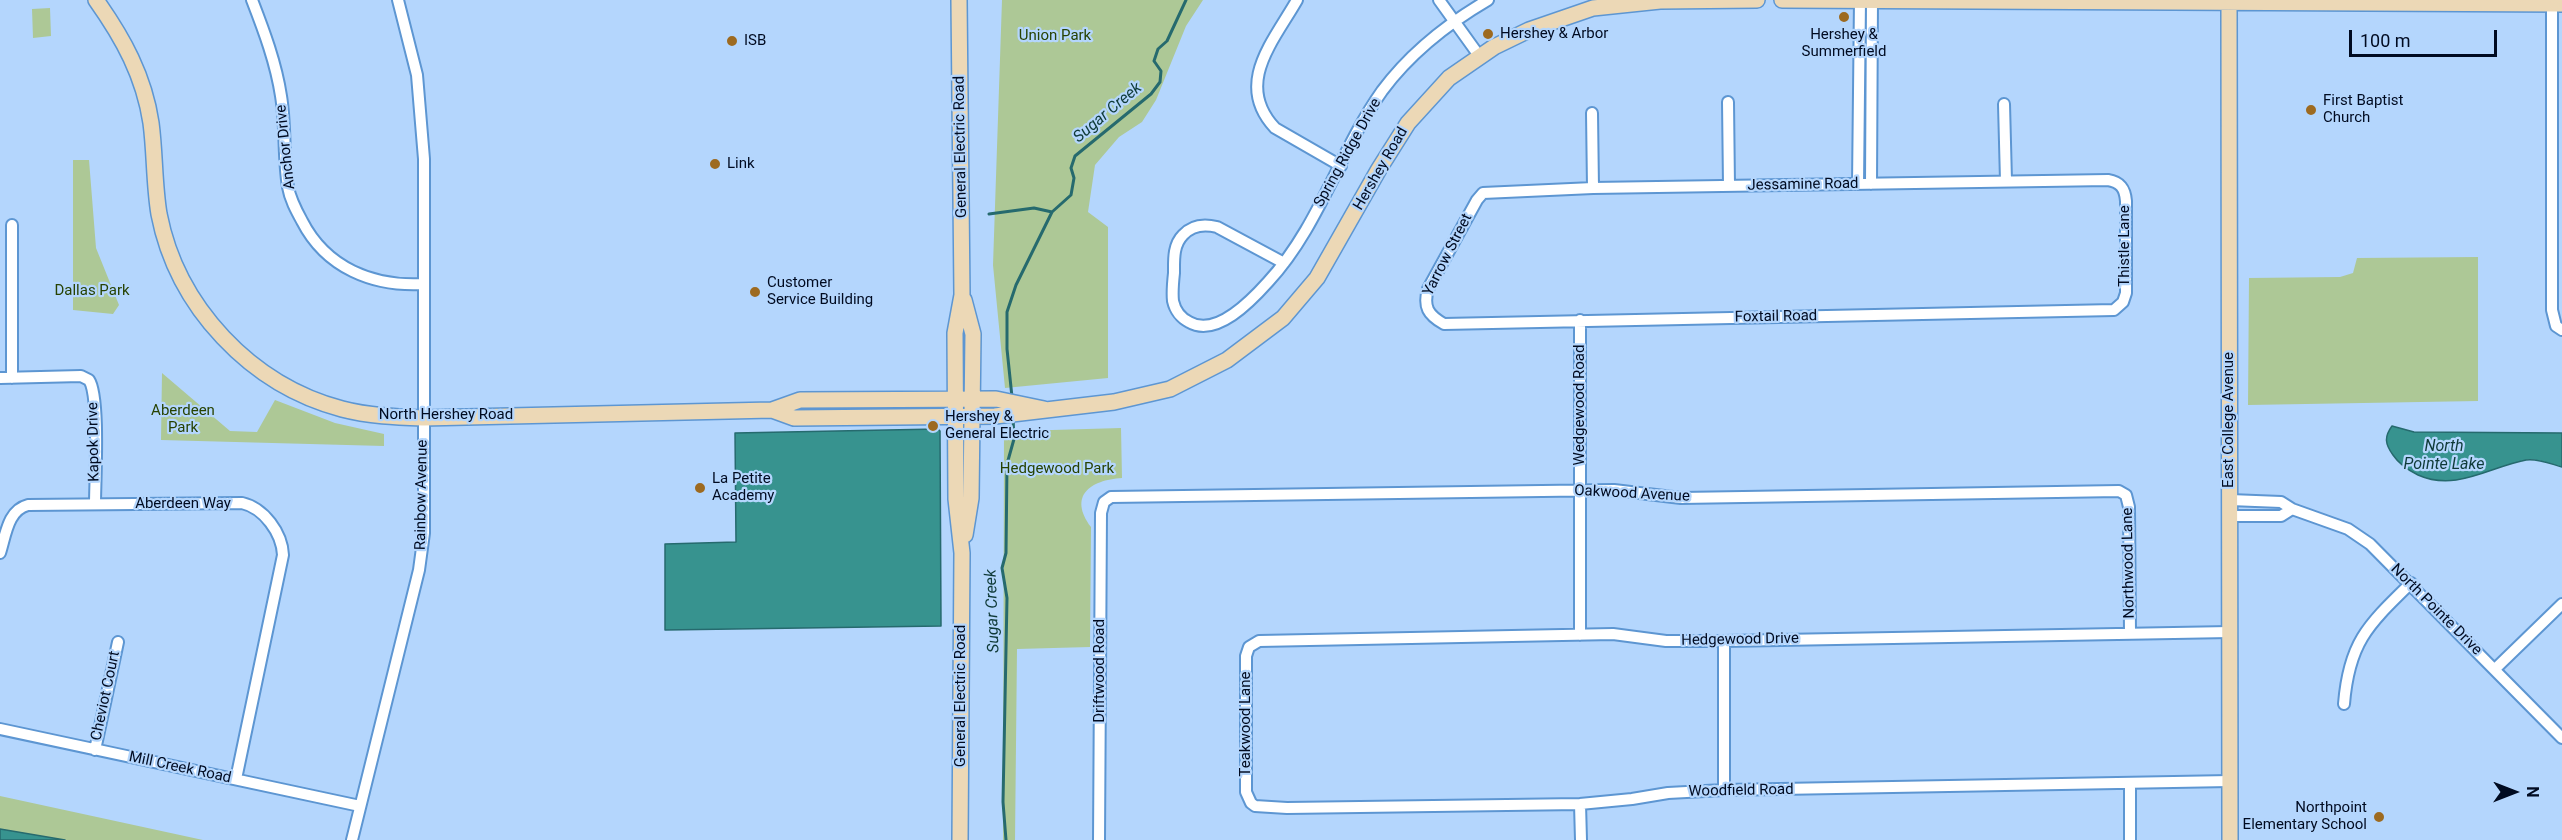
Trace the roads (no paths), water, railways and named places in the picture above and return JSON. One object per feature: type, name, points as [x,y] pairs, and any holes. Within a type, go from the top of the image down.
[{"type":"main road","name":"North Hershey Road","points":[[96,0],[117,29],[144,90],[151,122],[155,189],[166,241],[192,299],[215,330],[241,355],[274,379],[309,398],[342,409],[381,417],[423,418],[772,410],[800,400],[974,399]]},
{"type":"main road","name":"General Electric Road","points":[[959,0],[962,295],[956,333],[956,499],[962,553],[960,840]]},
{"type":"main road","name":"Hershey Road","points":[[956,417],[995,416],[1114,402],[1170,389],[1227,360],[1282,318],[1317,278],[1408,123],[1449,78],[1494,47],[1529,30],[1593,8],[1660,1],[1757,0]]},
{"type":"main road","points":[[1782,0],[2557,4]]},
{"type":"main road","name":"East College Avenue","points":[[2229,1],[2230,840]]},
{"type":"main road","name":"General Electric Road","points":[[962,295],[974,334],[971,498],[962,553]]},
{"type":"main road","name":"Hershey Road","points":[[974,399],[996,399],[1044,409]]},
{"type":"main road","name":"North Hershey Road","points":[[772,410],[794,418],[956,417]]},
{"type":"street","name":"Anchor Drive","points":[[252,0],[266,37],[281,96],[289,190],[307,231],[319,247],[335,262],[355,273],[395,285],[424,284]]},
{"type":"street","name":"Rainbow Avenue","points":[[352,840],[422,550],[424,159],[417,75],[398,0]]},
{"type":"street","points":[[1297,0],[1260,64],[1256,86],[1257,97],[1267,120],[1275,128],[1341,166]]},
{"type":"street","points":[[1440,0],[1480,57]]},
{"type":"street","name":"Spring Ridge Drive","points":[[1284,263],[1217,227],[1199,226],[1183,235],[1175,252],[1173,298],[1175,307],[1180,315],[1195,325],[1213,326],[1245,303],[1284,263],[1305,232],[1369,114],[1397,73],[1422,47],[1455,20],[1488,0]]},
{"type":"street","points":[[1858,184],[1860,0]]},
{"type":"street","points":[[1871,184],[1872,0]]},
{"type":"street","points":[[2557,4],[2552,310],[2559,328]]},
{"type":"street","points":[[1859,80],[1872,80]]},
{"type":"street","points":[[1728,102],[1729,186]]},
{"type":"street","points":[[2004,104],[2006,181]]},
{"type":"street","points":[[1592,113],[1593,188]]},
{"type":"street","name":"Jessamine Road","points":[[1483,193],[1593,188],[2006,181],[2108,180],[2121,185]]},
{"type":"street","name":"Thistle Lane","points":[[2119,307],[2126,293],[2126,201],[2125,191],[2121,185]]},
{"type":"street","name":"Yarrow Street","points":[[1434,318],[1427,311],[1424,301],[1428,289],[1483,193]]},
{"type":"street","points":[[0,378],[12,378],[12,225]]},
{"type":"street","name":"Foxtail Road","points":[[1434,318],[1444,324],[2108,311],[2119,307]]},
{"type":"street","name":"Wedgewood Road","points":[[1580,320],[1580,635]]},
{"type":"street","name":"Kapok Drive","points":[[12,378],[81,376],[89,380],[94,388],[95,408],[95,504]]},
{"type":"street","name":"Oakwood Avenue","points":[[1104,502],[1111,497],[1580,490],[1614,490],[1681,498],[2087,491],[2119,491],[2125,494]]},
{"type":"street","name":"Northwood Lane","points":[[2125,494],[2129,507],[2130,633]]},
{"type":"street","name":"North Pointe Drive","points":[[2230,500],[2281,502],[2292,510],[2348,528],[2370,544],[2411,584],[2562,738]]},
{"type":"street","name":"Driftwood Road","points":[[1100,840],[1101,513],[1104,502]]},
{"type":"street","name":"Aberdeen Way","points":[[0,553],[11,518],[21,507],[242,503],[249,505],[264,517],[280,539],[282,564],[236,779]]},
{"type":"street","name":"North Pointe Drive","points":[[2230,516],[2281,516],[2292,510]]},
{"type":"street","points":[[2344,704],[2346,677],[2360,639],[2373,620],[2411,584]]},
{"type":"street","points":[[2495,669],[2562,604]]},
{"type":"street","name":"Hedgewood Drive","points":[[1252,644],[1281,639],[1613,634],[1666,641],[1724,641],[2230,632]]},
{"type":"street","points":[[1724,641],[1724,790]]},
{"type":"street","name":"Cheviot Court","points":[[95,750],[118,642]]},
{"type":"street","name":"Teakwood Lane","points":[[1252,644],[1246,656],[1246,792],[1253,804]]},
{"type":"street","name":"Mill Creek Road","points":[[0,729],[360,806]]},
{"type":"street","name":"Woodfield Road","points":[[1253,804],[1261,808],[1287,808],[1580,804],[1632,800],[1668,793],[1724,790],[2230,781]]},
{"type":"street","points":[[2130,783],[2130,840]]},
{"type":"street","points":[[1580,804],[1581,840]]},
{"type":"water","name":"North Pointe Lake","points":[[2392,426],[2414,432],[2562,433],[2562,467],[2526,460],[2459,480],[2432,480],[2411,471],[2395,458],[2386,440]]},
{"type":"water","points":[[938,429],[940,431],[941,626],[665,630],[665,544],[736,542],[735,433]]},
{"type":"water","points":[[0,829],[65,840],[0,840]]},
{"type":"waterway","name":"Sugar Creek","points":[[1012,397],[1007,349],[1007,312],[1016,285],[1052,212],[1071,195],[1074,178],[1071,168],[1075,156],[1151,94],[1160,82],[1161,71],[1154,61],[1158,49],[1167,41],[1186,0]]},
{"type":"waterway","name":"Sugar Creek","points":[[989,214],[1034,208],[1052,212]]},
{"type":"waterway","name":"Sugar Creek","points":[[1006,840],[1003,802],[1007,598],[1002,568],[1006,553],[1007,464],[1014,439],[1013,418]]},
{"type":"place","name":"Hershey & Summerfield","points":[[1844,17]]},
{"type":"place","name":"Hershey & Arbor","points":[[1488,34]]},
{"type":"place","name":"ISB","points":[[732,41]]},
{"type":"place","name":"First Baptist Church","points":[[2311,110]]},
{"type":"place","name":"Link","points":[[715,164]]},
{"type":"place","name":"Customer Service Building","points":[[755,292]]},
{"type":"place","name":"Hershey & General Electric","points":[[933,426]]},
{"type":"place","name":"La Petite Academy","points":[[700,488]]},
{"type":"place","name":"Northpoint Elementary School","points":[[2379,817]]},
{"type":"park label","name":"Union Park","points":[[1055,36]]},
{"type":"park label","name":"Dallas Park","points":[[92,291]]},
{"type":"park label","name":"Aberdeen Park","points":[[183,420]]},
{"type":"park label","name":"Hedgewood Park","points":[[1057,469]]}]
